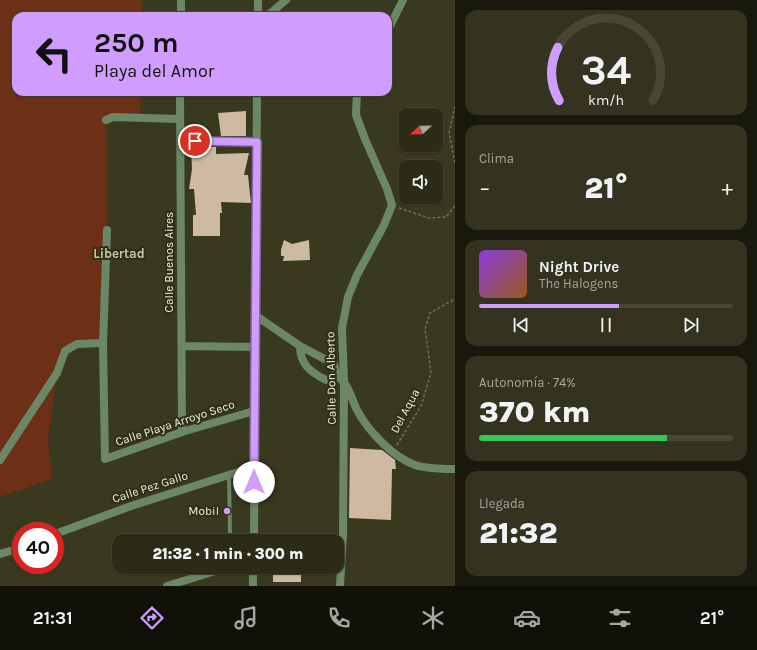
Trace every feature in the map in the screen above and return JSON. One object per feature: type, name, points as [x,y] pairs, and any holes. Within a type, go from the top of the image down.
[{"type":"street","points":[[181,12],[182,0]]},
{"type":"street","points":[[258,0],[258,12]]},
{"type":"street","points":[[272,12],[286,0]]},
{"type":"street","points":[[392,22],[403,0]]},
{"type":"street","name":"Calle Buenos Aires","points":[[180,96],[182,432]]},
{"type":"street","points":[[254,534],[254,347],[257,96]]},
{"type":"street","points":[[357,96],[356,115],[365,139],[388,189],[392,205]]},
{"type":"street","points":[[106,120],[113,117],[179,119]]},
{"type":"street","points":[[180,140],[257,142]]},
{"type":"street","name":"Calle Don Alberto","points":[[340,586],[343,534],[341,378],[342,328],[348,297],[357,275],[384,225],[392,205]]},
{"type":"street","points":[[0,460],[57,373],[65,351],[77,344],[103,343],[107,230]]},
{"type":"street","points":[[255,315],[300,346],[326,358],[334,364],[366,426],[405,460],[416,465],[439,469],[455,469]]},
{"type":"street","name":"Calle Playa Arroyo Seco","points":[[103,343],[105,459],[182,432],[254,411]]},
{"type":"street","points":[[182,346],[254,347]]},
{"type":"street","points":[[300,346],[300,354],[309,371],[326,380],[341,378]]},
{"type":"street","name":"Calle Pez Gallo","points":[[64,531],[131,506],[254,467]]},
{"type":"street","points":[[0,554],[12,551]]},
{"type":"street","points":[[167,586],[206,574]]},
{"type":"street","points":[[253,574],[253,586]]},
{"type":"lane","points":[[229,475],[230,534]]},
{"type":"path","points":[[455,106],[449,133],[455,163]]},
{"type":"path","points":[[392,205],[429,218],[446,217],[455,206]]},
{"type":"path","name":"Del Aqua","points":[[394,451],[421,406],[431,373],[425,329],[430,313],[455,299]]},
{"type":"shaded area","points":[[0,0],[142,0],[142,12],[12,12],[12,96],[141,96],[140,118],[106,120],[107,230],[103,343],[73,345],[57,373],[48,439],[52,479],[0,497]]},
{"type":"building","points":[[246,111],[246,136],[221,136],[218,113]]},
{"type":"building","points":[[191,147],[216,147],[216,154],[249,153],[244,175],[248,175],[251,203],[221,202],[222,213],[220,213],[220,236],[193,236],[193,215],[196,215],[194,189],[189,189],[192,169]]},
{"type":"building","points":[[284,240],[292,244],[309,240],[310,260],[283,261],[284,256],[281,256],[281,250]]},
{"type":"building","points":[[350,448],[382,450],[395,460],[396,469],[392,469],[391,520],[349,518]]},
{"type":"building","points":[[273,574],[301,574],[301,582],[273,582]]},
{"type":"place","name":"Mobil","points":[[227,511]]},
{"type":"district","name":"Libertad","points":[[119,253]]},
{"type":"route","points":[[195,141],[257,142],[254,482]]}]
